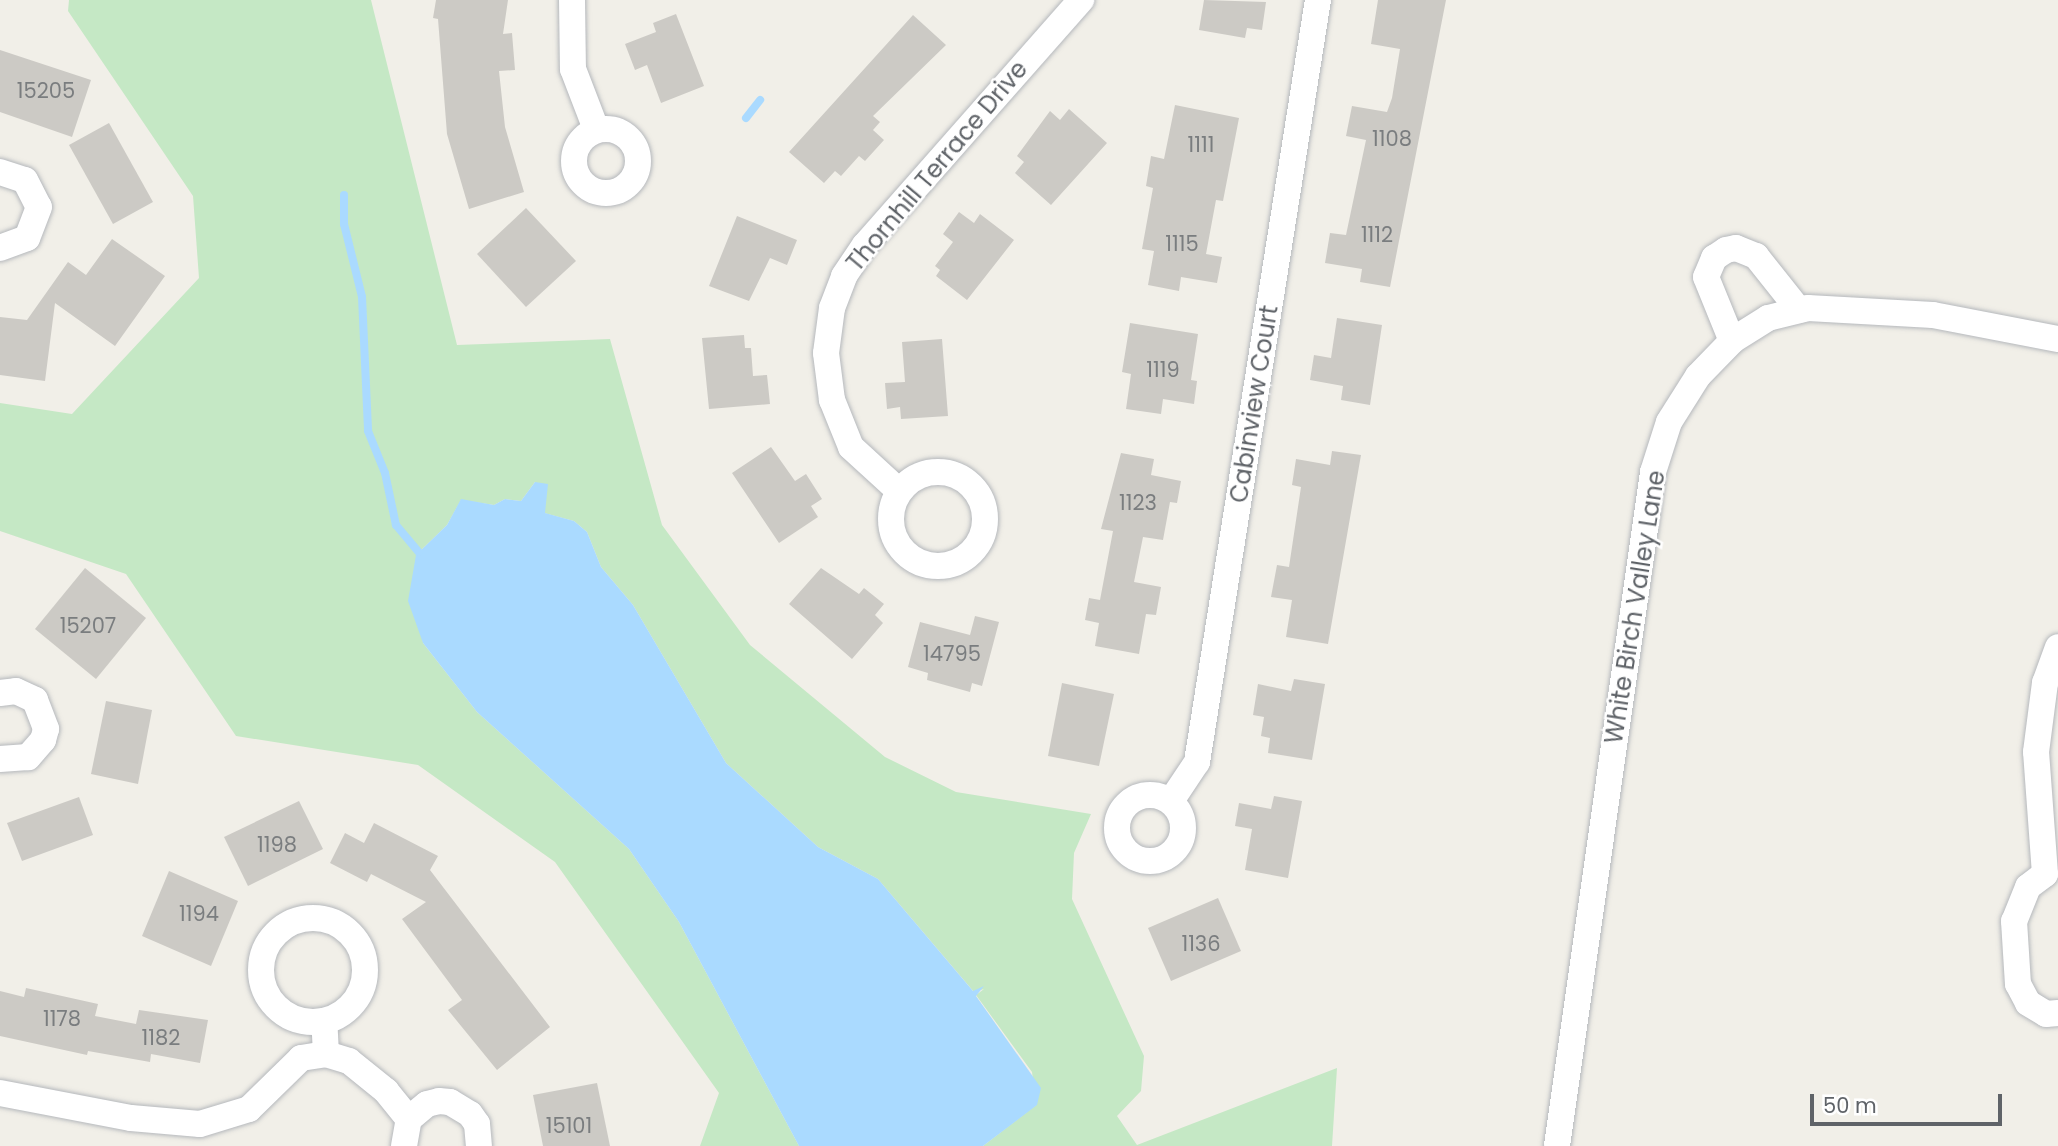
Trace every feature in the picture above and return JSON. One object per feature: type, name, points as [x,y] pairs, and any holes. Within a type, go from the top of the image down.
[{"type":"street","points":[[572,0],[573,69],[596,129]]},
{"type":"street","name":"Thornhill Terrace Drive","points":[[900,491],[851,447],[831,400],[826,352],[840,287],[865,245],[1081,0]]},
{"type":"street","name":"Cabinview Court","points":[[1171,801],[1197,762],[1318,0]]},
{"type":"street","points":[[0,172],[25,180],[39,207],[34,230],[27,238],[0,248]]},
{"type":"street","points":[[1732,341],[1706,277],[1714,258],[1726,250],[1737,248],[1756,256],[1799,310]]},
{"type":"street","name":"White Birch Valley Lane","points":[[1557,1146],[1653,472],[1669,422],[1698,376],[1732,341],[1768,318],[1799,310],[1855,307],[1933,316],[2058,339]]},
{"type":"street","points":[[2058,647],[2045,683],[2036,752],[2051,877],[2028,887],[2014,921],[2018,984],[2028,1003],[2046,1014],[2058,1013]]},
{"type":"street","points":[[0,693],[16,691],[35,700],[46,729],[43,740],[27,757],[0,759]]},
{"type":"street","points":[[324,1021],[326,1054]]},
{"type":"street","points":[[0,1093],[131,1118],[200,1125],[249,1109],[301,1058],[326,1054],[349,1061],[386,1091],[409,1119]]},
{"type":"street","points":[[404,1146],[409,1119],[427,1104],[450,1102],[477,1124],[480,1146]]},
{"type":"green space","points":[[69,0],[371,0],[457,345],[610,339],[662,525],[750,645],[885,757],[956,792],[1091,814],[1074,853],[1072,899],[1144,1056],[1141,1091],[1117,1116],[1137,1145],[1337,1068],[1332,1146],[983,1146],[1036,1105],[1032,1072],[976,995],[984,989],[974,992],[878,879],[818,847],[726,763],[633,605],[601,567],[587,532],[574,521],[544,513],[535,482],[521,501],[505,499],[494,505],[461,500],[447,525],[416,555],[423,643],[477,712],[629,849],[679,922],[799,1146],[700,1146],[719,1093],[555,862],[418,765],[236,736],[126,574],[0,531],[0,403],[72,414],[199,278],[193,196],[68,11]]},
{"type":"water","points":[[535,482],[548,484],[545,513],[574,521],[587,532],[601,567],[633,605],[726,763],[818,847],[878,879],[973,991],[984,986],[976,996],[1041,1088],[1037,1105],[983,1146],[799,1146],[679,922],[629,849],[477,712],[423,643],[408,601],[416,555],[447,525],[461,499],[494,505],[505,499],[521,501]]},
{"type":"building","points":[[436,0],[508,0],[503,34],[512,33],[515,70],[499,71],[505,127],[524,192],[469,209],[447,134],[438,19],[433,18]]},
{"type":"building","points":[[1204,0],[1266,2],[1262,30],[1247,28],[1245,38],[1199,30]]},
{"type":"building","points":[[1378,0],[1446,0],[1390,287],[1360,282],[1362,269],[1325,263],[1330,233],[1346,235],[1366,140],[1346,136],[1352,106],[1387,112],[1392,98],[1400,49],[1371,44]]},
{"type":"building","points":[[676,14],[704,86],[661,103],[647,65],[635,70],[625,44],[656,32],[653,23]]},
{"type":"building","points":[[913,15],[946,45],[873,116],[880,122],[873,130],[884,140],[865,161],[859,156],[841,176],[835,171],[824,183],[789,152]]},
{"type":"building","points":[[0,50],[91,80],[72,137],[0,112]]},
{"type":"building","points":[[1175,105],[1239,118],[1223,201],[1216,200],[1206,254],[1222,257],[1217,283],[1181,277],[1179,291],[1148,285],[1154,251],[1142,249],[1153,188],[1146,186],[1151,156],[1164,159]]},
{"type":"building","points":[[1069,109],[1107,143],[1051,205],[1015,173],[1024,162],[1017,156],[1050,111],[1060,120]]},
{"type":"building","points":[[109,123],[153,202],[113,224],[69,145]]},
{"type":"building","points":[[526,208],[576,261],[526,307],[477,254]]},
{"type":"building","points":[[959,212],[974,223],[980,214],[1014,240],[967,300],[936,276],[940,270],[935,266],[953,242],[943,234]]},
{"type":"building","points":[[737,216],[797,240],[787,265],[770,258],[749,301],[709,286]]},
{"type":"building","points":[[112,239],[165,276],[115,346],[55,303],[45,381],[0,375],[0,317],[27,320],[68,262],[86,275]]},
{"type":"building","points":[[1337,318],[1382,325],[1370,405],[1341,400],[1343,386],[1310,380],[1314,355],[1331,358]]},
{"type":"building","points":[[1130,323],[1198,334],[1191,380],[1197,381],[1194,404],[1163,399],[1161,414],[1126,409],[1131,374],[1122,372]]},
{"type":"building","points":[[744,335],[745,348],[751,348],[753,376],[767,375],[770,404],[709,409],[702,338]]},
{"type":"building","points":[[942,339],[948,416],[901,419],[900,407],[887,409],[885,383],[905,382],[902,342]]},
{"type":"building","points":[[771,447],[795,481],[806,474],[822,499],[811,506],[818,517],[779,543],[732,473]]},
{"type":"building","points":[[1332,451],[1361,455],[1328,644],[1286,637],[1292,600],[1271,597],[1277,565],[1289,567],[1301,487],[1292,485],[1296,459],[1330,465]]},
{"type":"building","points":[[1121,453],[1154,459],[1151,475],[1181,481],[1177,503],[1170,502],[1163,540],[1143,537],[1134,582],[1161,587],[1156,615],[1146,614],[1139,654],[1095,646],[1099,623],[1085,620],[1089,598],[1100,600],[1113,531],[1101,529]]},
{"type":"building","points":[[85,568],[146,618],[96,679],[35,629]]},
{"type":"building","points":[[821,568],[859,594],[864,588],[884,604],[875,615],[883,623],[852,659],[789,604]]},
{"type":"building","points":[[975,616],[999,622],[982,686],[972,683],[970,692],[927,680],[928,673],[908,667],[920,622],[970,635]]},
{"type":"building","points":[[1294,679],[1325,684],[1312,760],[1268,753],[1270,738],[1261,736],[1264,717],[1253,715],[1258,684],[1291,691]]},
{"type":"building","points":[[1062,683],[1114,694],[1099,766],[1048,756]]},
{"type":"building","points":[[106,701],[152,710],[138,784],[91,774]]},
{"type":"building","points":[[1274,796],[1302,801],[1288,878],[1245,870],[1252,829],[1235,826],[1239,803],[1271,809]]},
{"type":"building","points":[[79,797],[93,835],[22,861],[7,823]]},
{"type":"building","points":[[299,801],[323,849],[248,886],[224,837]]},
{"type":"building","points":[[374,823],[438,856],[430,870],[550,1027],[497,1070],[448,1010],[462,1000],[402,919],[426,902],[371,874],[367,882],[330,863],[345,833],[364,843]]},
{"type":"building","points":[[169,871],[238,901],[211,966],[142,936]]},
{"type":"building","points":[[1218,898],[1241,951],[1171,981],[1148,928]]},
{"type":"building","points":[[26,988],[98,1004],[95,1016],[136,1024],[139,1010],[208,1020],[200,1063],[151,1054],[150,1062],[88,1051],[87,1055],[0,1036],[0,991],[24,997]]},
{"type":"building","points":[[597,1083],[610,1146],[543,1146],[533,1095]]},
{"type":"waterway","points":[[746,118],[760,100]]},
{"type":"waterway","points":[[344,195],[344,224],[362,297],[368,431],[385,473],[396,525],[419,552]]}]
